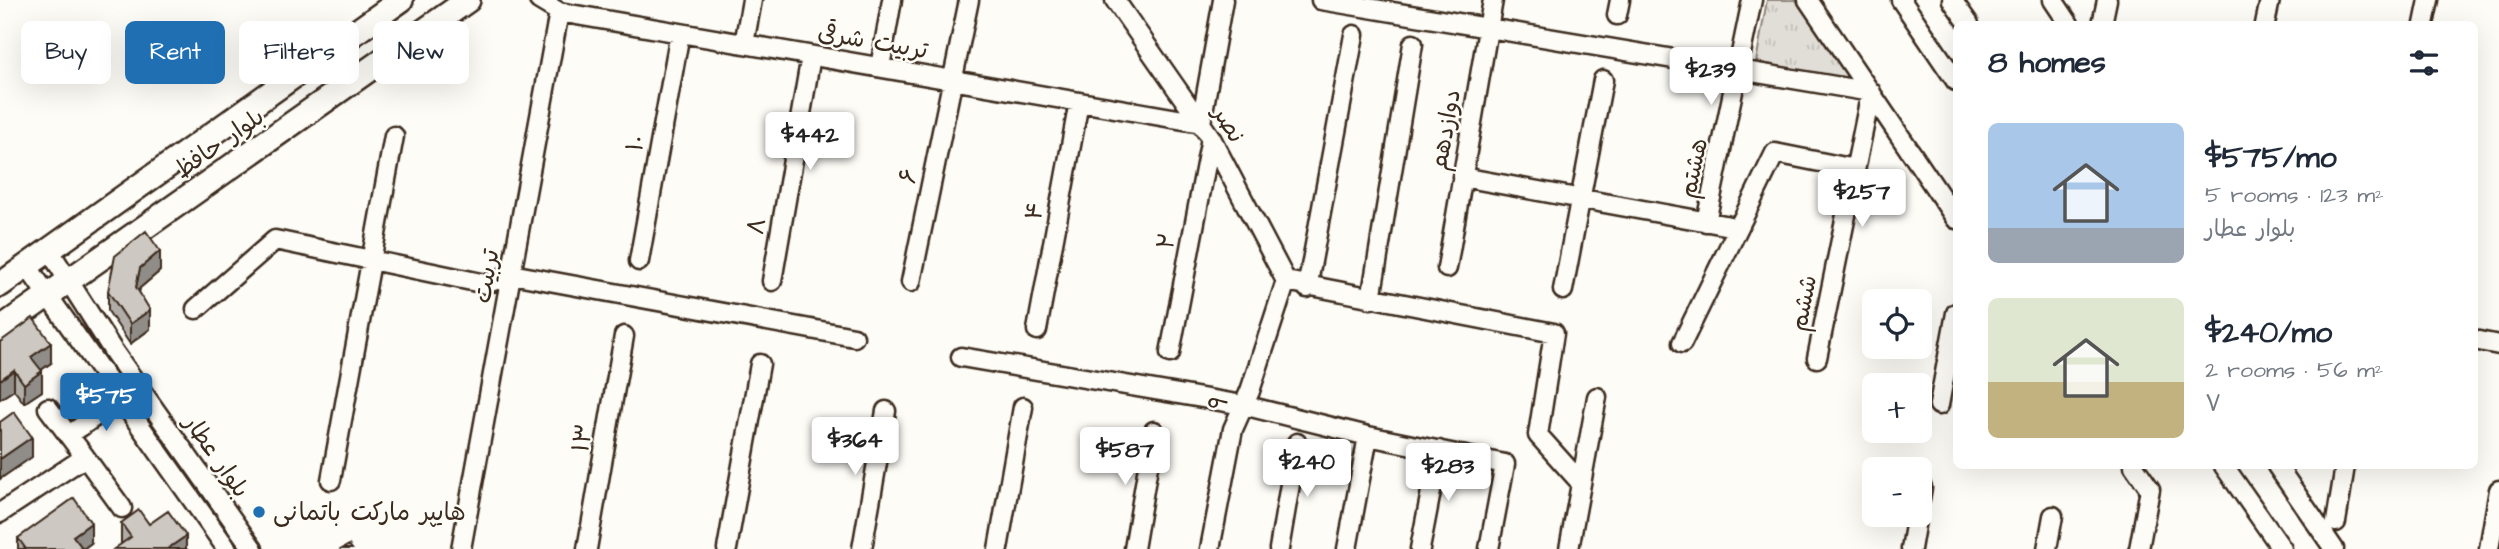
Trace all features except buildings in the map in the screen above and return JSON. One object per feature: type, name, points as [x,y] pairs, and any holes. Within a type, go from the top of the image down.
[{"type":"main road","name":"بلوار حافظ","points":[[0,285],[401,0]]},
{"type":"main road","name":"بلوار حافظ","points":[[0,329],[468,0]]},
{"type":"street","name":"تربیت شرقی","points":[[539,0],[559,12],[1079,102],[1206,130]]},
{"type":"street","points":[[744,44],[752,0]]},
{"type":"street","points":[[880,67],[892,0]]},
{"type":"street","name":"۶","points":[[911,282],[969,0]]},
{"type":"street","name":"نصر","points":[[1115,0],[1206,130],[1286,281]]},
{"type":"street","name":"۲","points":[[1170,353],[1206,130],[1223,0]]},
{"type":"street","points":[[1321,0],[1871,92]]},
{"type":"street","name":"دوازدهم","points":[[1447,268],[1493,0]]},
{"type":"street","name":"هشتم","points":[[1706,222],[1752,0]]},
{"type":"street","points":[[1808,0],[1953,215]]},
{"type":"street","points":[[1901,0],[1953,77]]},
{"type":"street","points":[[1952,0],[1967,21]]},
{"type":"street","points":[[2053,0],[2067,21]]},
{"type":"street","points":[[2103,21],[2107,0]]},
{"type":"street","points":[[2266,21],[2270,0]]},
{"type":"street","points":[[2425,21],[2429,0]]},
{"type":"street","name":"تربیت","points":[[461,549],[559,12]]},
{"type":"street","name":"۱۰","points":[[639,261],[680,33]]},
{"type":"street","points":[[1307,288],[1354,35]]},
{"type":"street","points":[[1371,299],[1413,44]]},
{"type":"street","name":"۸","points":[[772,281],[811,55]]},
{"type":"street","points":[[1563,290],[1603,80]]},
{"type":"street","name":"ششم","points":[[1817,358],[1871,92]]},
{"type":"street","name":"۴","points":[[1037,330],[1079,102]]},
{"type":"street","points":[[331,480],[394,136]]},
{"type":"street","points":[[1682,343],[1736,227],[1775,153],[1855,169]]},
{"type":"street","points":[[1462,177],[1736,227]]},
{"type":"street","points":[[195,309],[275,240],[486,284],[511,274],[854,337]]},
{"type":"street","name":"بلوار عطار","points":[[49,250],[93,320],[253,549]]},
{"type":"street","name":"بلوار عطار","points":[[27,266],[227,549]]},
{"type":"street","points":[[1286,281],[1307,288],[1554,332],[1538,435],[1581,482]]},
{"type":"street","name":"۹","points":[[1210,549],[1233,429],[1286,281]]},
{"type":"street","points":[[72,330],[72,321],[78,315],[87,314],[93,320]]},
{"type":"street","points":[[1939,405],[1953,329]]},
{"type":"street","name":"۱۳","points":[[587,549],[625,336]]},
{"type":"street","points":[[2478,341],[2499,345]]},
{"type":"street","points":[[961,357],[1243,405],[1368,436],[1505,464],[1489,549]]},
{"type":"street","points":[[727,549],[760,364]]},
{"type":"street","points":[[1569,549],[1597,397]]},
{"type":"street","points":[[69,435],[120,398]]},
{"type":"street","points":[[998,549],[1023,407]]},
{"type":"street","points":[[48,408],[122,508]]},
{"type":"street","points":[[862,549],[886,411]]},
{"type":"street","points":[[1134,549],[1154,431]]},
{"type":"street","points":[[1347,549],[1368,436]]},
{"type":"street","points":[[1279,549],[1297,443]]},
{"type":"street","points":[[1420,549],[1438,450]]},
{"type":"street","points":[[0,513],[85,457]]},
{"type":"street","points":[[2136,469],[2150,489],[2139,549]]},
{"type":"street","points":[[2226,469],[2282,549]]},
{"type":"street","points":[[2279,469],[2334,549]]},
{"type":"street","points":[[2336,522],[2345,469]]},
{"type":"street","points":[[2489,549],[2499,490]]},
{"type":"street","points":[[2047,549],[2053,516]]},
{"type":"street","points":[[1911,549],[1915,527]]},
{"type":"green space","points":[[1767,0],[1796,0],[1851,80],[1756,62]]},
{"type":"place","name":"هایپر مارکت باتمانی","points":[[259,512]]}]
